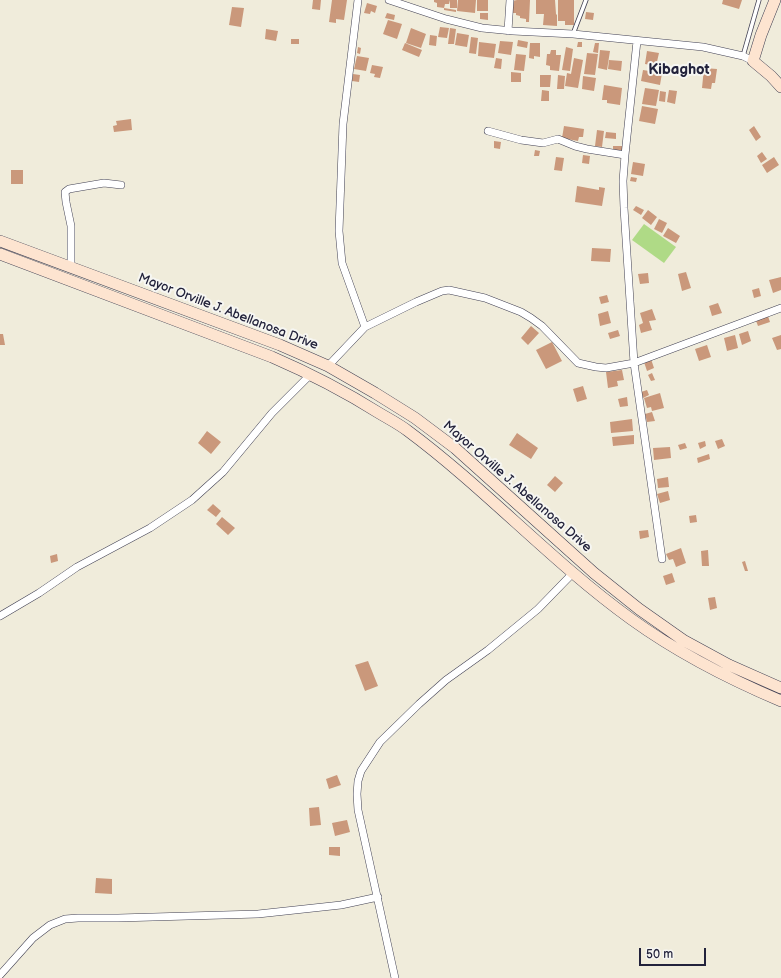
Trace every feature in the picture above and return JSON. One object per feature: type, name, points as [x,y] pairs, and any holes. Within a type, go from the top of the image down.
[{"type":"main road","points":[[775,0],[761,34],[748,58],[771,76],[781,87]]},
{"type":"main road","name":"Mayor Orville J. Abellanosa Drive","points":[[0,241],[280,345],[328,366],[375,393],[455,448],[594,573],[639,609],[684,640],[729,665],[781,688]]},
{"type":"main road","name":"Mayor Orville J. Abellanosa Drive","points":[[0,254],[272,357],[311,374],[364,404],[406,430],[444,459],[573,573],[631,619],[680,651],[724,675],[781,701]]},
{"type":"main road","points":[[203,332],[208,318]]},
{"type":"main road","points":[[444,459],[455,448]]},
{"type":"street","points":[[358,0],[343,124],[339,231],[342,263],[365,327]]},
{"type":"street","points":[[390,0],[446,19],[482,28],[508,31],[572,34],[704,47],[748,58]]},
{"type":"street","points":[[508,31],[510,0]]},
{"type":"street","points":[[637,41],[625,155],[624,202],[634,363],[662,559]]},
{"type":"street","points":[[488,131],[521,140],[542,143],[558,139],[587,149],[625,155]]},
{"type":"street","points":[[71,267],[71,226],[65,192],[69,189],[104,183],[121,185]]},
{"type":"street","points":[[328,366],[365,327],[433,294],[449,290],[513,308],[531,318],[578,363],[591,367],[606,368],[634,363],[781,308]]},
{"type":"street","points":[[0,616],[22,604],[77,567],[150,528],[192,500],[223,472],[272,413],[311,374]]},
{"type":"street","points":[[394,978],[378,897],[358,810],[357,794],[361,770],[380,742],[418,704],[446,680],[488,650],[532,614],[573,573]]},
{"type":"street","points":[[0,975],[33,938],[50,925],[65,919],[258,914],[341,905],[378,897]]},
{"type":"lane","points":[[572,34],[586,0]]},
{"type":"lane","points":[[748,58],[759,0]]},
{"type":"green space","points":[[644,224],[676,247],[664,263],[632,240]]},
{"type":"building","points":[[313,0],[321,0],[320,10],[312,9]]},
{"type":"building","points":[[332,0],[347,0],[344,20],[336,19],[336,23],[329,22]]},
{"type":"building","points":[[434,0],[450,0],[449,4],[445,4],[444,8],[437,7],[437,3],[434,2]]},
{"type":"building","points":[[450,0],[457,0],[457,8],[450,8]]},
{"type":"building","points":[[458,0],[476,0],[475,13],[457,11]]},
{"type":"building","points":[[477,0],[488,0],[488,11],[477,11]]},
{"type":"building","points":[[530,0],[529,22],[526,22],[526,19],[520,18],[520,16],[516,15],[516,13],[512,13],[512,1]]},
{"type":"building","points":[[536,0],[555,0],[557,26],[543,25],[544,14],[536,14]]},
{"type":"building","points":[[558,0],[574,0],[574,25],[565,25],[565,21],[558,21]]},
{"type":"building","points":[[723,0],[742,0],[739,9],[722,4]]},
{"type":"building","points":[[367,3],[377,6],[375,13],[371,11],[370,14],[364,13]]},
{"type":"building","points":[[232,7],[244,8],[241,27],[229,25]]},
{"type":"building","points":[[444,8],[456,10],[456,12],[444,10]]},
{"type":"building","points":[[586,12],[594,13],[593,20],[585,19]]},
{"type":"building","points":[[387,13],[395,15],[394,20],[385,18]]},
{"type":"building","points":[[480,13],[488,13],[488,20],[480,19]]},
{"type":"building","points":[[388,20],[402,24],[397,39],[383,34]]},
{"type":"building","points":[[440,27],[449,28],[447,38],[438,37]]},
{"type":"building","points":[[411,28],[426,34],[421,48],[406,43]]},
{"type":"building","points":[[450,28],[456,29],[454,44],[448,44]]},
{"type":"building","points":[[266,29],[278,31],[276,41],[265,39]]},
{"type":"building","points":[[457,33],[469,35],[467,47],[455,45]]},
{"type":"building","points":[[430,35],[437,36],[436,46],[429,45]]},
{"type":"building","points":[[471,37],[478,38],[476,54],[469,53]]},
{"type":"building","points":[[291,39],[299,39],[299,44],[291,44]]},
{"type":"building","points":[[518,40],[528,42],[527,48],[517,46]]},
{"type":"building","points":[[500,41],[513,42],[511,55],[498,53]]},
{"type":"building","points":[[479,42],[496,44],[494,58],[478,56]]},
{"type":"building","points":[[578,42],[582,42],[582,47],[577,47]]},
{"type":"building","points":[[405,43],[422,50],[419,57],[402,50]]},
{"type":"building","points":[[530,43],[540,43],[540,57],[534,56],[534,59],[529,58]]},
{"type":"building","points":[[595,43],[599,43],[598,53],[593,52]]},
{"type":"building","points":[[358,47],[361,48],[360,54],[357,53]]},
{"type":"building","points":[[566,47],[573,49],[570,71],[562,70]]},
{"type":"building","points":[[551,50],[556,50],[556,55],[561,55],[559,71],[550,70],[550,66],[546,65],[547,54],[550,54]]},
{"type":"building","points":[[600,50],[610,51],[607,70],[598,68]]},
{"type":"building","points":[[647,51],[659,53],[656,66],[645,64]]},
{"type":"building","points":[[587,53],[598,54],[595,75],[584,74]]},
{"type":"building","points":[[516,54],[526,55],[524,71],[514,70]]},
{"type":"building","points":[[357,56],[369,58],[366,71],[354,69]]},
{"type":"building","points":[[496,58],[502,59],[501,69],[494,68]]},
{"type":"building","points":[[574,58],[583,60],[578,88],[565,86],[567,73],[571,74]]},
{"type":"building","points":[[609,60],[622,61],[621,71],[608,69]]},
{"type":"building","points":[[372,65],[383,67],[380,78],[374,77],[375,74],[370,73]]},
{"type":"building","points":[[704,68],[717,69],[715,83],[712,83],[711,89],[702,88]]},
{"type":"building","points":[[643,70],[662,73],[660,85],[641,81]]},
{"type":"building","points":[[511,72],[521,73],[521,82],[511,82]]},
{"type":"building","points":[[353,74],[360,75],[359,82],[352,81]]},
{"type":"building","points":[[540,75],[551,75],[550,87],[540,87]]},
{"type":"building","points":[[558,75],[565,76],[564,89],[557,89]]},
{"type":"building","points":[[583,76],[596,78],[594,91],[582,89]]},
{"type":"building","points":[[604,85],[622,88],[620,105],[607,103],[607,100],[602,100]]},
{"type":"building","points":[[645,88],[659,90],[656,106],[642,104]]},
{"type":"building","points":[[542,90],[549,91],[549,101],[541,101]]},
{"type":"building","points":[[669,90],[677,91],[675,104],[667,102]]},
{"type":"building","points":[[660,91],[666,92],[665,102],[659,101]]},
{"type":"building","points":[[642,106],[658,109],[655,124],[639,121]]},
{"type":"building","points":[[131,119],[132,130],[114,132],[113,126],[117,125],[116,121]]},
{"type":"building","points":[[564,126],[584,129],[583,137],[579,137],[578,141],[562,138]]},
{"type":"building","points":[[754,126],[761,137],[756,141],[749,130]]},
{"type":"building","points":[[597,130],[604,131],[602,147],[595,146]]},
{"type":"building","points":[[606,132],[616,133],[616,139],[605,138]]},
{"type":"building","points":[[494,141],[501,142],[500,149],[494,148]]},
{"type":"building","points":[[613,146],[622,146],[622,150],[613,150]]},
{"type":"building","points":[[535,150],[540,151],[539,156],[534,156]]},
{"type":"building","points":[[762,152],[767,159],[761,163],[757,156]]},
{"type":"building","points":[[583,155],[590,156],[589,164],[582,163]]},
{"type":"building","points":[[556,157],[564,158],[562,171],[554,170]]},
{"type":"building","points":[[774,157],[779,165],[767,173],[762,165]]},
{"type":"building","points":[[633,162],[645,164],[643,176],[631,174]]},
{"type":"building","points":[[11,170],[23,170],[23,184],[11,184]]},
{"type":"building","points":[[631,177],[637,178],[636,182],[630,181]]},
{"type":"building","points":[[577,186],[599,190],[599,187],[605,188],[602,206],[575,202]]},
{"type":"building","points":[[636,206],[644,210],[641,215],[633,210]]},
{"type":"building","points":[[648,210],[657,217],[651,225],[642,218]]},
{"type":"building","points":[[659,219],[667,223],[662,233],[654,229]]},
{"type":"building","points":[[668,228],[680,236],[676,243],[663,236]]},
{"type":"building","points":[[592,248],[611,249],[610,262],[591,261]]},
{"type":"building","points":[[686,272],[691,288],[682,291],[678,274]]},
{"type":"building","points":[[648,273],[649,283],[640,284],[638,274]]},
{"type":"building","points":[[781,277],[781,290],[773,293],[769,280]]},
{"type":"building","points":[[759,288],[761,296],[754,298],[752,290]]},
{"type":"building","points":[[607,295],[609,302],[601,304],[599,297]]},
{"type":"building","points":[[718,303],[722,313],[712,316],[709,306]]},
{"type":"building","points":[[652,309],[656,320],[649,321],[652,330],[641,333],[639,325],[643,323],[640,313]]},
{"type":"building","points":[[608,311],[611,323],[600,326],[598,314]]},
{"type":"building","points":[[767,313],[770,322],[758,326],[755,318]]},
{"type":"building","points":[[531,326],[539,333],[528,345],[521,338]]},
{"type":"building","points":[[618,330],[620,336],[610,339],[608,333]]},
{"type":"building","points":[[748,331],[751,341],[742,345],[739,334]]},
{"type":"building","points":[[0,334],[3,334],[5,345],[0,345]]},
{"type":"building","points":[[735,335],[738,348],[727,351],[724,338]]},
{"type":"building","points":[[781,335],[781,349],[777,350],[772,338]]},
{"type":"building","points":[[552,342],[562,361],[546,369],[536,350]]},
{"type":"building","points":[[707,345],[711,357],[699,361],[695,349]]},
{"type":"building","points":[[651,359],[654,368],[647,371],[644,362]]},
{"type":"building","points":[[622,370],[624,380],[617,381],[618,386],[608,388],[606,372]]},
{"type":"building","points":[[652,373],[655,380],[651,381],[648,375]]},
{"type":"building","points":[[583,386],[587,399],[577,402],[573,389]]},
{"type":"building","points":[[647,390],[649,395],[643,398],[641,392]]},
{"type":"building","points":[[660,393],[664,408],[652,411],[651,407],[647,408],[644,398]]},
{"type":"building","points":[[627,397],[628,406],[620,407],[618,399]]},
{"type":"building","points":[[652,412],[655,421],[647,422],[645,414]]},
{"type":"building","points":[[632,419],[633,431],[611,433],[610,422]]},
{"type":"building","points":[[207,431],[221,442],[211,454],[198,443]]},
{"type":"building","points":[[517,433],[538,448],[531,459],[509,445]]},
{"type":"building","points":[[634,435],[634,444],[613,446],[612,437]]},
{"type":"building","points":[[722,439],[725,446],[718,449],[715,441]]},
{"type":"building","points":[[705,441],[706,446],[700,449],[698,443]]},
{"type":"building","points":[[685,443],[687,448],[680,450],[678,445]]},
{"type":"building","points":[[670,447],[671,458],[654,460],[653,448]]},
{"type":"building","points":[[709,454],[710,459],[698,463],[697,458]]},
{"type":"building","points":[[555,476],[563,483],[555,492],[547,485]]},
{"type":"building","points":[[668,477],[669,487],[658,488],[657,479]]},
{"type":"building","points":[[668,491],[670,500],[660,503],[657,494]]},
{"type":"building","points":[[213,504],[221,511],[216,517],[207,510]]},
{"type":"building","points":[[696,515],[697,522],[690,523],[689,516]]},
{"type":"building","points":[[222,517],[235,528],[228,535],[216,524]]},
{"type":"building","points":[[648,530],[649,537],[640,539],[639,531]]},
{"type":"building","points":[[681,548],[686,563],[676,567],[673,559],[669,560],[666,554]]},
{"type":"building","points":[[708,550],[709,566],[702,566],[701,551]]},
{"type":"building","points":[[57,554],[58,561],[51,563],[50,556]]},
{"type":"building","points":[[745,561],[748,571],[745,571],[742,562]]},
{"type":"building","points":[[672,573],[675,582],[666,585],[663,576]]},
{"type":"building","points":[[715,597],[717,608],[710,610],[708,598]]},
{"type":"building","points":[[368,661],[378,686],[365,691],[355,665]]},
{"type":"building","points":[[337,775],[341,785],[329,789],[326,779]]},
{"type":"building","points":[[319,807],[321,825],[310,826],[309,808]]},
{"type":"building","points":[[347,820],[350,832],[335,836],[332,823]]},
{"type":"building","points":[[329,847],[340,847],[340,856],[329,855]]},
{"type":"building","points":[[96,878],[112,879],[112,894],[95,893]]},
{"type":"district","name":"Kibaghot","points":[[679,70]]}]
